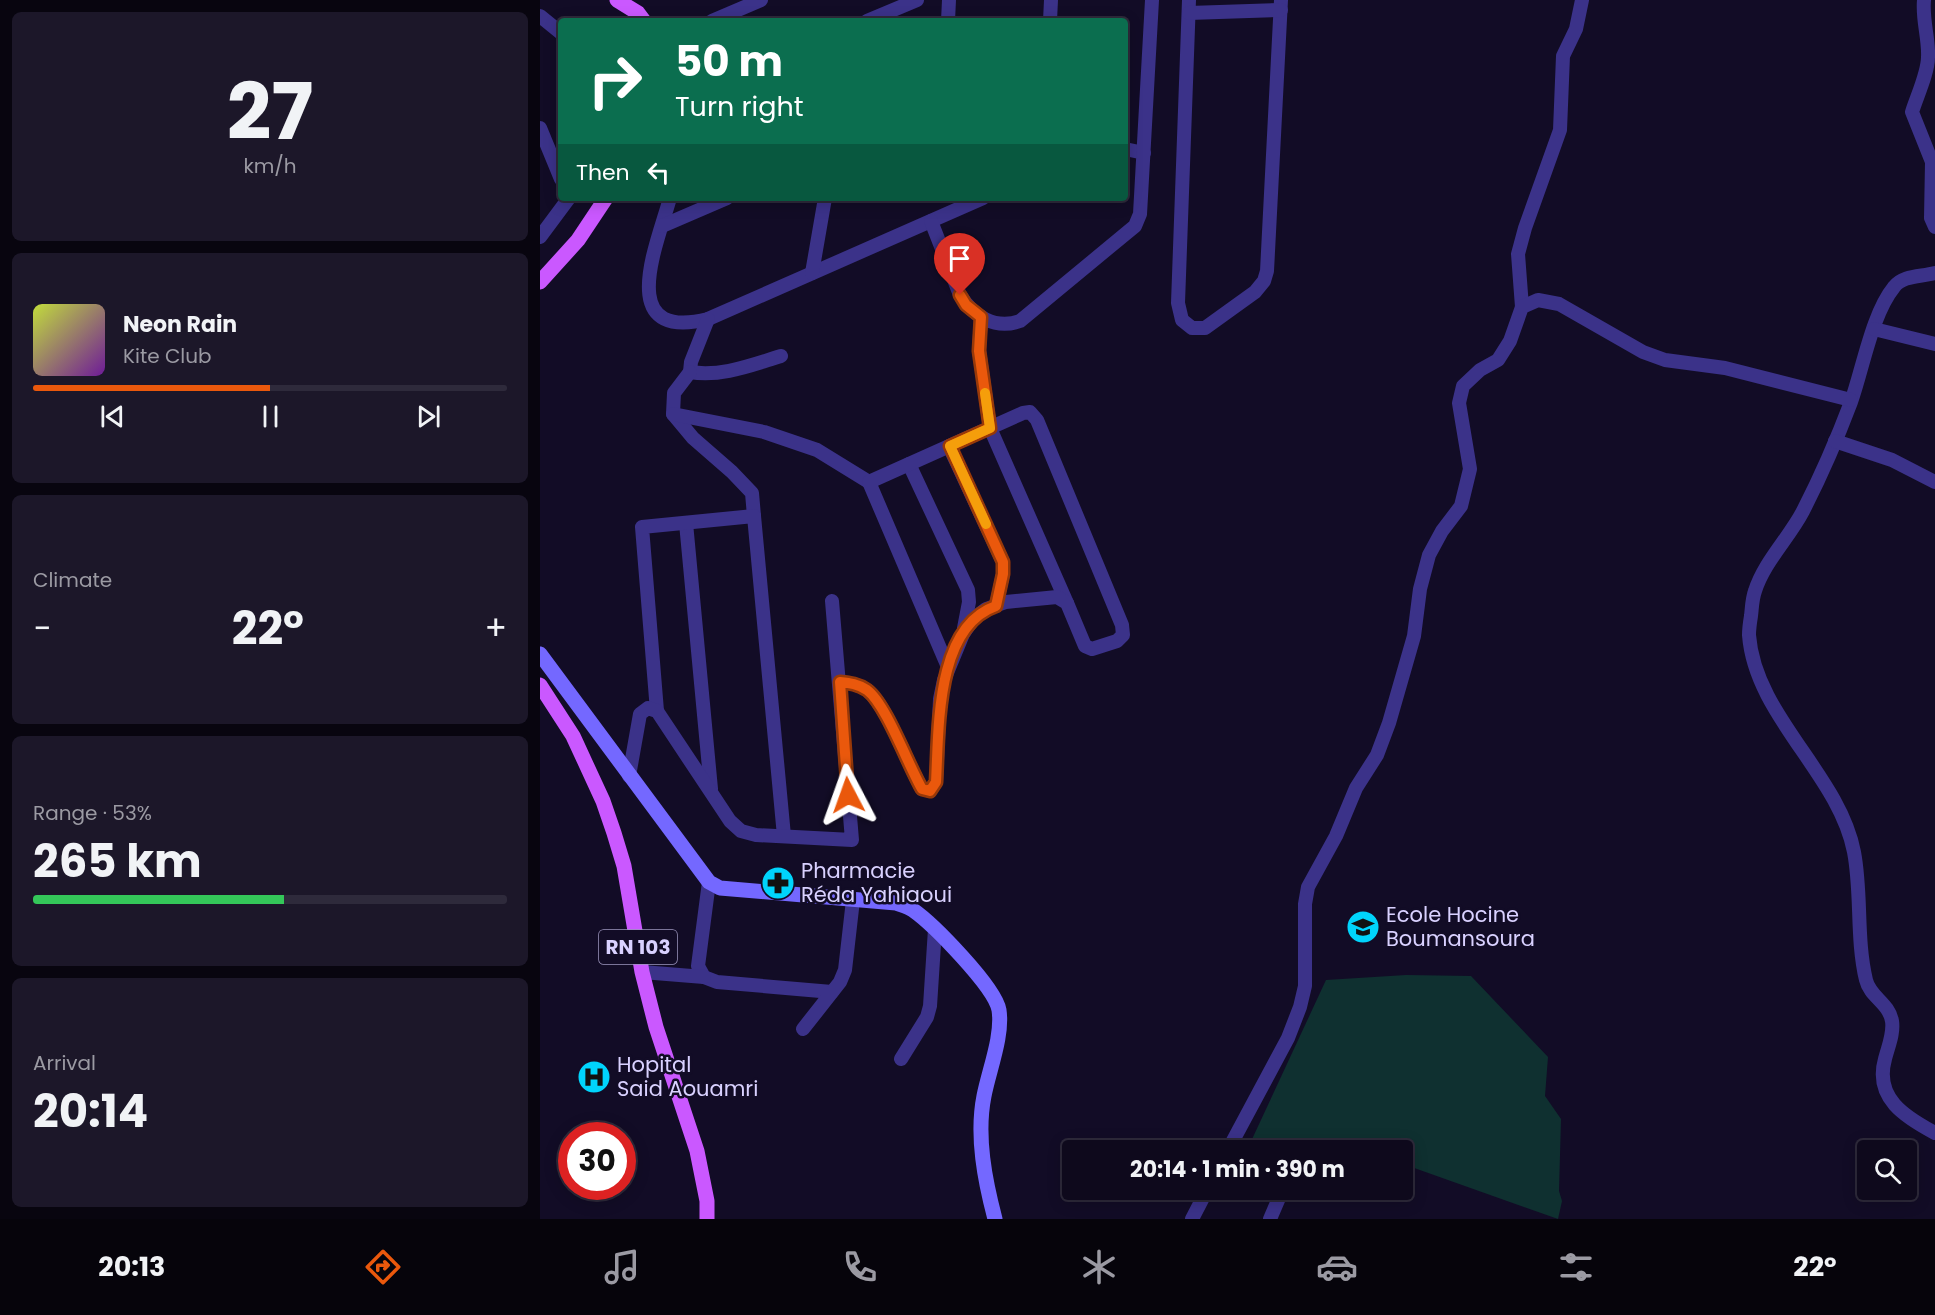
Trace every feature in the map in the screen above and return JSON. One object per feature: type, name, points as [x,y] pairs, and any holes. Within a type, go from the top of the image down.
[{"type":"main road","points":[[617,0],[638,13],[642,18]]},
{"type":"main road","points":[[540,282],[578,240],[604,201]]},
{"type":"main road","name":"RN 103","points":[[540,685],[573,736],[607,812],[624,866],[642,972],[656,1027],[697,1151],[707,1201],[707,1219]]},
{"type":"street","points":[[719,18],[761,0]]},
{"type":"street","points":[[874,18],[917,0]]},
{"type":"street","points":[[948,18],[949,0]]},
{"type":"street","points":[[1050,18],[1051,0]]},
{"type":"street","points":[[931,221],[966,305],[981,317],[1001,325],[1020,321],[1136,226],[1140,214],[1152,0]]},
{"type":"street","points":[[1233,1140],[1288,1038],[1300,1007],[1305,986],[1305,904],[1308,887],[1336,836],[1356,788],[1377,755],[1389,723],[1414,636],[1420,589],[1429,555],[1442,531],[1461,506],[1470,469],[1459,404],[1463,386],[1480,370],[1498,360],[1510,341],[1522,307],[1518,254],[1560,130],[1563,56],[1576,29],[1582,0]]},
{"type":"street","points":[[1924,0],[1923,16],[1928,44],[1928,60],[1912,112],[1932,162],[1931,218],[1935,226]]},
{"type":"street","points":[[1281,5],[1267,271],[1264,281],[1256,292],[1205,328],[1192,328],[1182,320],[1178,303],[1189,6],[1281,5]]},
{"type":"street","points":[[540,16],[558,31]]},
{"type":"street","points":[[540,128],[558,171]]},
{"type":"street","points":[[1128,150],[1144,153]]},
{"type":"street","points":[[540,237],[567,201]]},
{"type":"street","points":[[669,201],[648,274],[648,294],[653,310],[666,319],[681,323],[708,319],[976,201]]},
{"type":"street","points":[[662,226],[720,201]]},
{"type":"street","points":[[812,273],[824,201]]},
{"type":"street","points":[[1935,273],[1903,279],[1894,287],[1879,314],[1851,400],[1804,510],[1764,571],[1754,592],[1749,634],[1754,661],[1764,689],[1826,787],[1842,819],[1853,850],[1862,960],[1867,984],[1888,1008],[1893,1023],[1882,1079],[1888,1097],[1907,1118],[1935,1132]]},
{"type":"street","points":[[1522,307],[1538,300],[1559,304],[1643,352],[1665,360],[1725,368],[1851,400]]},
{"type":"street","points":[[869,482],[950,446],[990,428],[1023,413],[1030,412],[1037,420],[1122,625],[1123,634],[1117,641],[1092,649],[1085,646],[990,428],[980,358],[981,317]]},
{"type":"street","points":[[708,319],[691,362],[690,372],[674,393],[673,414],[693,438],[752,493],[784,836]]},
{"type":"street","points":[[1874,329],[1935,344]]},
{"type":"street","points":[[690,372],[706,374],[735,371],[781,356]]},
{"type":"street","points":[[673,414],[764,432],[817,450],[869,482],[948,667]]},
{"type":"street","points":[[1835,441],[1892,460],[1935,482]]},
{"type":"street","points":[[950,446],[1003,562],[1003,574],[996,606]]},
{"type":"street","points":[[909,464],[968,590],[969,602],[963,634]]},
{"type":"street","points":[[754,516],[642,527],[657,711],[730,821],[741,831],[756,835],[852,840],[832,601]]},
{"type":"street","points":[[686,523],[711,792]]},
{"type":"street","points":[[840,682],[856,684],[868,691],[879,705],[922,789],[930,791],[936,782],[940,699],[948,667],[963,634],[973,619],[986,609],[1006,602],[1057,597],[1067,603]]},
{"type":"street","points":[[540,654],[709,882],[720,888],[896,903],[912,909],[935,929],[991,992],[999,1009],[999,1026],[983,1098],[982,1123],[986,1183],[995,1219]]},
{"type":"street","points":[[629,776],[640,714],[648,708],[657,711]]},
{"type":"street","points":[[704,977],[698,966],[709,882]]},
{"type":"street","points":[[803,1029],[832,992],[845,970],[853,900]]},
{"type":"street","points":[[901,1059],[927,1017],[930,1006],[935,929]]},
{"type":"street","points":[[642,972],[704,977],[717,982],[832,992]]},
{"type":"street","points":[[1192,1219],[1202,1200]]},
{"type":"street","points":[[1270,1219],[1278,1200]]},
{"type":"green space","points":[[1406,975],[1471,976],[1548,1057],[1545,1096],[1561,1119],[1559,1191],[1562,1201],[1558,1219],[1413,1168],[1413,1140],[1252,1140],[1326,980]]},
{"type":"slow traffic","points":[[985,393],[990,428],[950,446],[986,524]]},
{"type":"place","name":"Pharmacie Réda Yahiaoui","points":[[778,883]]},
{"type":"place","name":"Ecole Hocine Boumansoura","points":[[1363,927]]},
{"type":"place","name":"Hopital Said Aouamri","points":[[594,1077]]},
{"type":"route","points":[[848,795],[840,682],[856,684],[868,691],[879,705],[922,789],[930,791],[936,782],[940,699],[944,680],[953,655],[973,619],[986,609],[996,606],[1003,574],[1003,562],[950,446],[990,428],[979,351],[981,317],[966,305],[960,295]]}]
